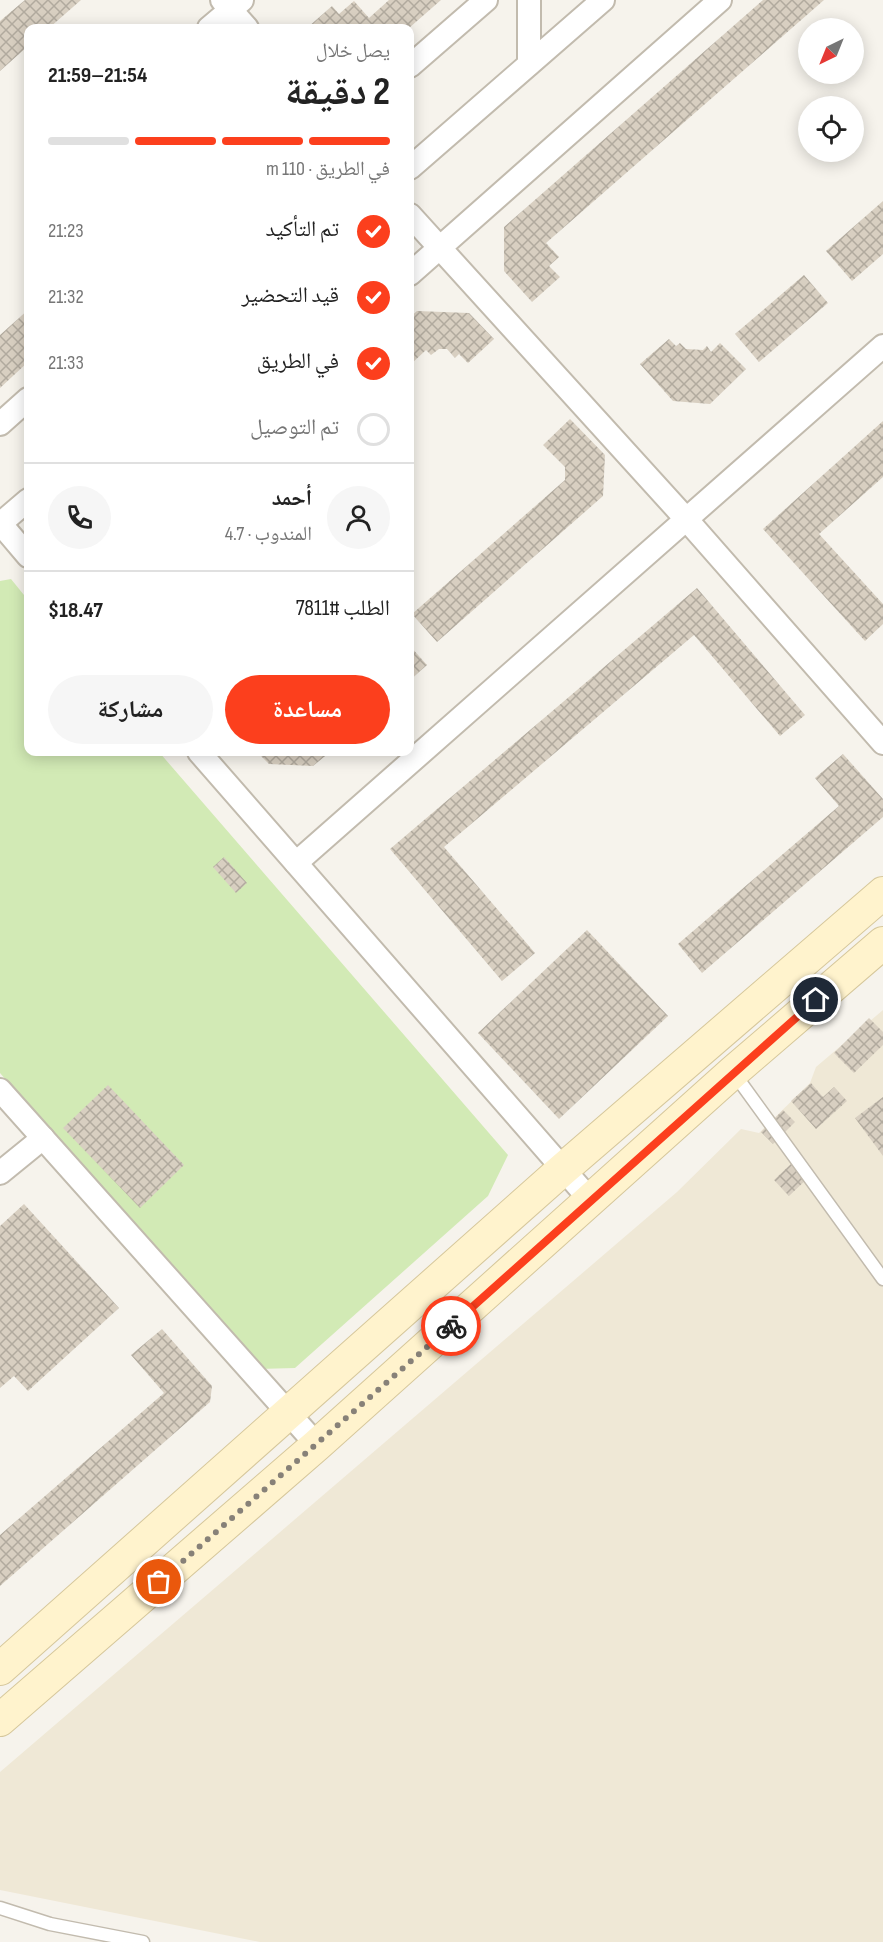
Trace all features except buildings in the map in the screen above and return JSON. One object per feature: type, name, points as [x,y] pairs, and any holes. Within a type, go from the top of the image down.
[{"type":"main road","points":[[0,1669],[290,1415],[562,1170],[883,893]]},
{"type":"main road","points":[[0,1719],[317,1445],[591,1202],[733,1072],[883,943]]},
{"type":"street","points":[[414,63],[486,0]]},
{"type":"street","points":[[529,0],[529,64]]},
{"type":"street","points":[[414,165],[603,0]]},
{"type":"street","points":[[414,270],[720,0]]},
{"type":"street","points":[[213,24],[232,3],[245,24]]},
{"type":"street","points":[[414,220],[687,520],[883,743]]},
{"type":"street","points":[[296,863],[883,346]]},
{"type":"street","points":[[0,424],[24,403]]},
{"type":"street","points":[[24,503],[0,524],[24,551]]},
{"type":"street","points":[[202,756],[591,1202]]},
{"type":"street","points":[[0,1090],[317,1445]]},
{"type":"street","points":[[0,1173],[43,1138]]},
{"type":"lane","points":[[733,1072],[883,1279]]},
{"type":"lane","points":[[0,1908],[50,1924],[143,1942]]},
{"type":"shaded area","points":[[883,1010],[883,1942],[260,1942],[0,1890],[0,1772],[677,1192],[741,1129],[759,1133],[810,1083],[816,1067]]},
{"type":"green space","points":[[11,579],[24,595],[24,756],[162,756],[508,1155],[488,1196],[295,1368],[258,1369],[0,1073],[0,581]]},
{"type":"way so far","points":[[159,1582],[451,1326]]},
{"type":"route","points":[[451,1326],[816,1000]]}]
